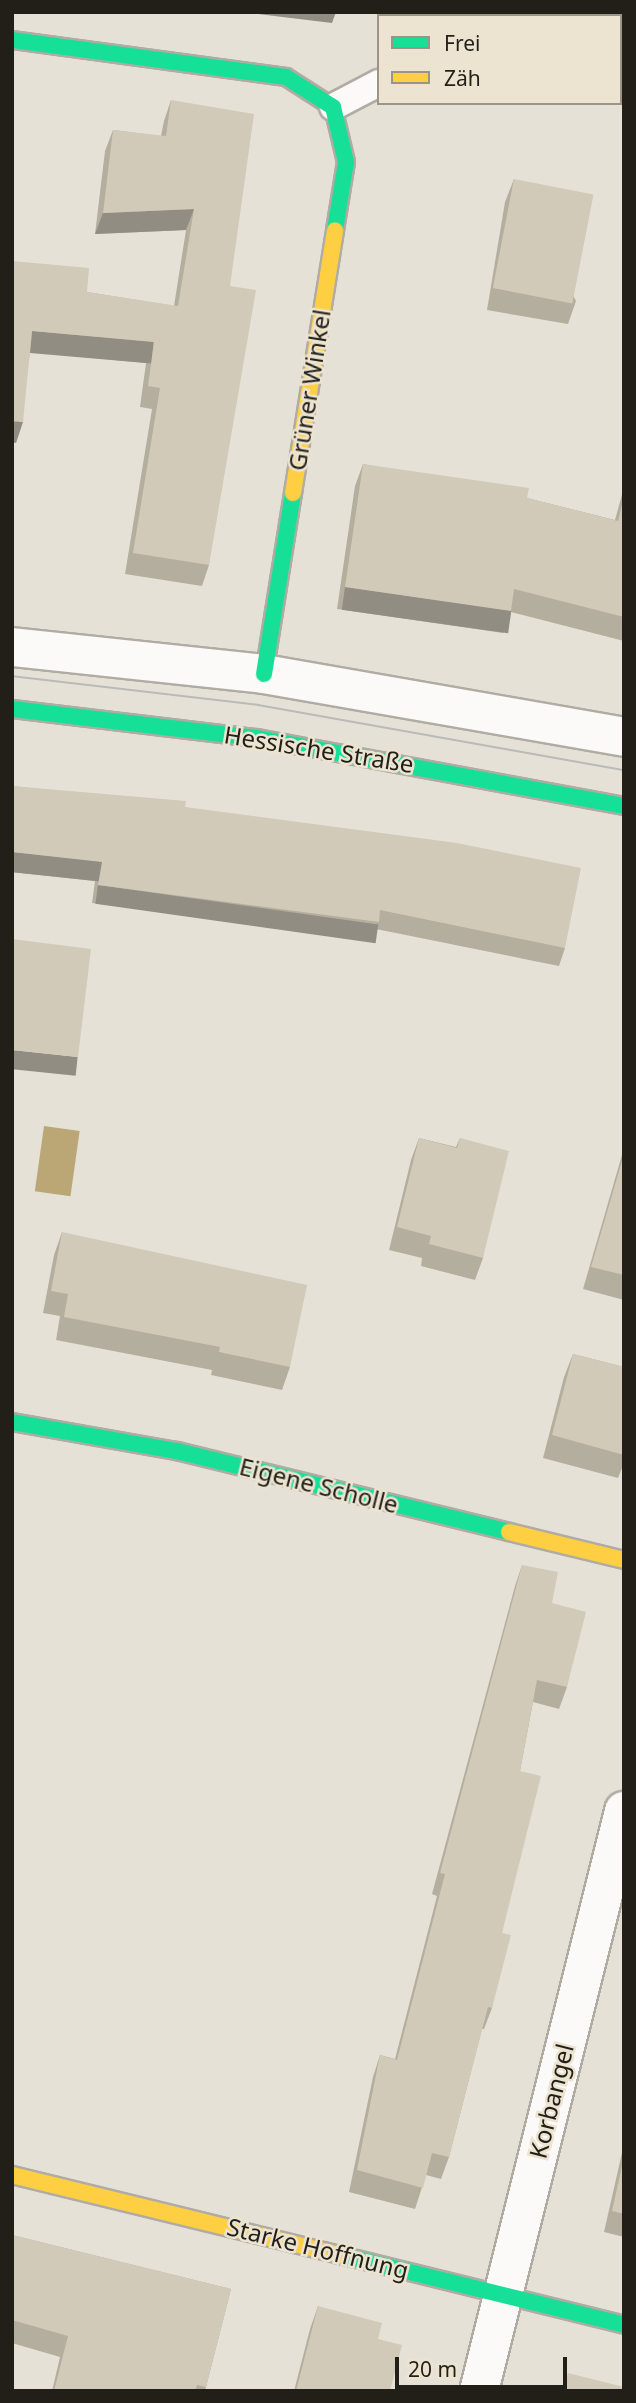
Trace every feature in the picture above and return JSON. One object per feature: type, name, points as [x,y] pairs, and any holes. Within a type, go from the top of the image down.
[{"type":"street","points":[[12,40],[286,76],[333,107]]},
{"type":"street","name":"Grüner Winkel","points":[[264,674],[346,162],[333,107]]},
{"type":"street","points":[[12,646],[264,674],[624,737]]},
{"type":"street","name":"Hessische Straße","points":[[12,709],[257,737],[624,806]]},
{"type":"street","name":"Eigene Scholle","points":[[12,1422],[177,1451],[624,1560]]},
{"type":"street","name":"Korbangel","points":[[479,2391],[624,1811]]},
{"type":"street","name":"Starke Hoffnung","points":[[12,2175],[624,2325]]},
{"type":"lane","points":[[333,107],[377,84]]},
{"type":"shaded area","points":[[44,1126],[80,1131],[70,1196],[35,1191]]},
{"type":"building","points":[[479,12],[542,12],[542,14]]},
{"type":"building","points":[[171,100],[254,114],[230,286],[256,290],[209,565],[133,553],[160,388],[148,386],[154,342],[32,331],[23,422],[12,421],[12,261],[89,268],[87,292],[178,306],[194,209],[103,213],[113,130],[166,136]]},
{"type":"building","points":[[514,179],[594,194],[572,303],[493,288]]},
{"type":"building","points":[[363,464],[529,488],[527,498],[618,521],[624,497],[624,617],[514,589],[511,611],[345,587]]},
{"type":"building","points":[[12,786],[186,801],[185,807],[457,843],[581,868],[565,948],[380,910],[379,922],[98,885],[102,862],[12,852]]},
{"type":"building","points":[[12,939],[91,949],[78,1057],[12,1050]]},
{"type":"building","points":[[419,1138],[457,1148],[460,1138],[509,1151],[483,1258],[429,1244],[431,1236],[397,1227]]},
{"type":"building","points":[[624,1154],[624,1275],[591,1267]]},
{"type":"building","points":[[62,1232],[307,1285],[290,1367],[219,1352],[220,1347],[64,1317],[68,1294],[51,1291]]},
{"type":"building","points":[[573,1354],[624,1367],[624,1455],[552,1435]]},
{"type":"building","points":[[522,1565],[558,1572],[552,1603],[586,1612],[567,1687],[537,1680],[520,1771],[541,1776],[502,1933],[511,1935],[492,2008],[488,2007],[449,2157],[432,2153],[423,2188],[357,2170],[380,2055],[397,2060],[445,1874],[440,1873]]},
{"type":"building","points":[[624,2157],[624,2214],[612,2211]]},
{"type":"building","points":[[12,2235],[231,2289],[206,2387],[197,2385],[195,2391],[54,2391],[68,2336],[12,2320]]},
{"type":"building","points":[[318,2306],[382,2323],[378,2339],[402,2345],[390,2391],[296,2391]]},
{"type":"building","points":[[568,2373],[624,2387],[624,2391],[563,2391]]},
{"type":"tram line","points":[[12,676],[258,705],[624,770]]},
{"type":"traffic: fast","points":[[12,40],[286,77],[333,107],[346,162],[335,230]]},
{"type":"traffic: fast","points":[[264,674],[293,493]]},
{"type":"traffic: fast","points":[[12,709],[257,738],[624,806]]},
{"type":"traffic: fast","points":[[12,1422],[177,1451],[509,1532]]},
{"type":"traffic: fast","points":[[340,2255],[624,2325]]},
{"type":"traffic: slow","points":[[293,493],[335,230]]},
{"type":"traffic: slow","points":[[509,1532],[624,1560]]},
{"type":"traffic: slow","points":[[12,2175],[340,2255]]}]
